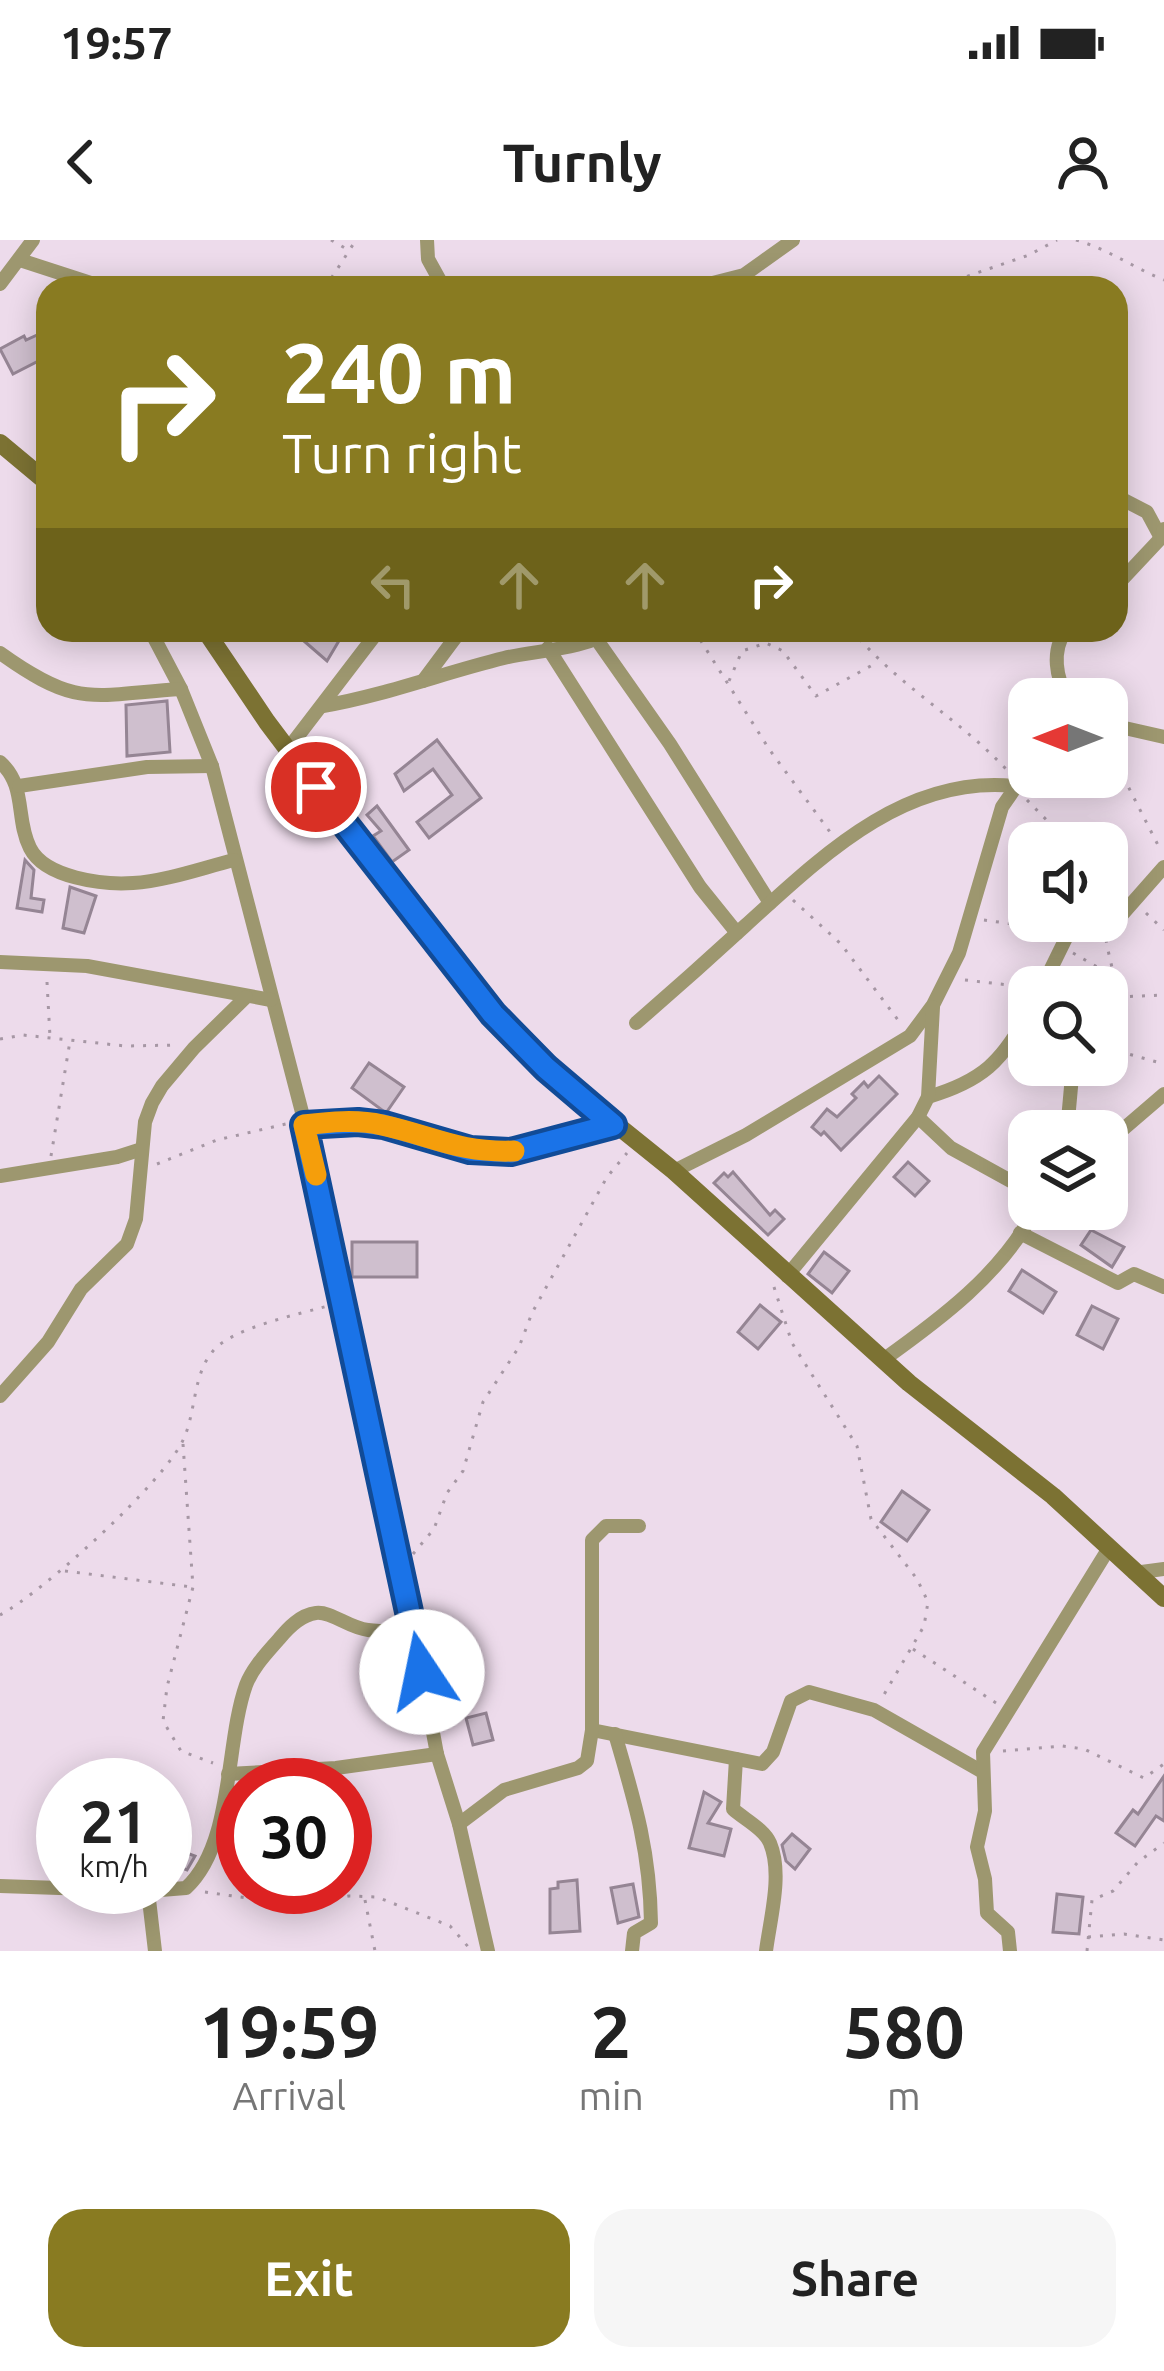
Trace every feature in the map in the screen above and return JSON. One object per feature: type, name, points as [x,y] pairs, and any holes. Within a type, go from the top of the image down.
[{"type":"street","points":[[0,284],[33,240]]},
{"type":"street","points":[[427,240],[428,259],[437,276]]},
{"type":"street","points":[[740,276],[793,240]]},
{"type":"street","points":[[20,260],[69,276]]},
{"type":"street","points":[[4,455],[36,475]]},
{"type":"street","points":[[1128,502],[1147,512],[1162,534],[1128,572]]},
{"type":"street","points":[[157,642],[182,689],[212,766],[304,1122],[402,1568],[437,1754],[459,1824],[488,1951]]},
{"type":"street","points":[[213,642],[288,749],[493,1014],[546,1068],[674,1171],[781,1281],[1053,1496],[1164,1598]]},
{"type":"street","points":[[288,749],[370,642]]},
{"type":"street","points":[[420,685],[452,642]]},
{"type":"street","points":[[323,706],[585,642]]},
{"type":"street","points":[[598,642],[670,744],[770,903]]},
{"type":"street","points":[[1059,642],[1061,678]]},
{"type":"street","points":[[548,648],[700,887],[737,933]]},
{"type":"street","points":[[0,653],[35,678],[76,696],[182,689]]},
{"type":"street","points":[[1128,729],[1164,737]]},
{"type":"street","points":[[0,762],[19,786],[29,846],[46,865],[66,874],[133,883],[234,860]]},
{"type":"street","points":[[19,786],[146,767],[212,766]]},
{"type":"street","points":[[636,1023],[839,842],[920,798],[975,784],[1008,783]]},
{"type":"street","points":[[674,1171],[746,1135],[910,1036],[933,1005],[959,953],[1008,797]]},
{"type":"street","points":[[1128,910],[1163,868]]},
{"type":"street","points":[[1052,966],[1063,942]]},
{"type":"street","points":[[0,962],[48,962],[271,1000]]},
{"type":"street","points":[[0,1396],[48,1342],[81,1289],[127,1244],[136,1220],[142,1149],[152,1103],[194,1048],[246,997]]},
{"type":"street","points":[[781,1281],[918,1117],[928,1096],[933,1005]]},
{"type":"street","points":[[928,1096],[965,1086],[984,1075],[1008,1046]]},
{"type":"street","points":[[1128,1125],[1164,1094]]},
{"type":"street","points":[[918,1117],[951,1148],[1008,1179]]},
{"type":"street","points":[[304,1122],[371,1123],[470,1150],[511,1152],[613,1125]]},
{"type":"street","points":[[0,1176],[142,1149]]},
{"type":"street","points":[[883,1360],[940,1319],[1022,1230]]},
{"type":"street","points":[[1020,1233],[1118,1283],[1134,1274],[1164,1287]]},
{"type":"street","points":[[459,1824],[504,1790],[584,1765],[592,1730],[592,1540],[606,1526],[639,1526]]},
{"type":"street","points":[[1010,1951],[1008,1932],[987,1913],[977,1847],[985,1811],[983,1752],[1109,1548]]},
{"type":"street","points":[[1134,1574],[1164,1569]]},
{"type":"street","points":[[232,1758],[248,1681],[275,1642],[304,1616],[329,1613],[341,1624],[367,1630],[415,1632]]},
{"type":"street","points":[[592,1730],[758,1763],[770,1759],[791,1701],[815,1692],[874,1709],[981,1771]]},
{"type":"street","points":[[615,1734],[645,1834],[648,1867],[651,1923],[634,1934],[632,1951]]},
{"type":"street","points":[[372,1763],[437,1754]]},
{"type":"street","points":[[736,1759],[733,1809],[765,1835],[771,1847],[774,1886],[766,1951]]},
{"type":"street","points":[[192,1882],[201,1873],[216,1825]]},
{"type":"street","points":[[0,1886],[36,1887]]},
{"type":"street","points":[[151,1914],[155,1951]]},
{"type":"path","points":[[332,240],[348,250]]},
{"type":"path","points":[[333,276],[356,240]]},
{"type":"path","points":[[968,276],[1030,255],[1057,240]]},
{"type":"path","points":[[1076,240],[1118,254],[1164,280]]},
{"type":"path","points":[[702,642],[793,783],[839,842]]},
{"type":"path","points":[[862,642],[879,661],[975,736],[1008,774]]},
{"type":"path","points":[[728,684],[742,650],[766,643],[783,650],[815,696],[879,661]]},
{"type":"path","points":[[1128,792],[1163,868]]},
{"type":"path","points":[[1030,798],[1051,822]]},
{"type":"path","points":[[783,891],[841,944],[910,1036]]},
{"type":"path","points":[[1137,902],[1164,930]]},
{"type":"path","points":[[968,918],[1013,924],[1096,966]]},
{"type":"path","points":[[48,962],[50,1037]]},
{"type":"path","points":[[945,975],[1008,985]]},
{"type":"path","points":[[1128,996],[1164,995]]},
{"type":"path","points":[[0,1039],[23,1035],[194,1048]]},
{"type":"path","points":[[50,1169],[70,1040]]},
{"type":"path","points":[[1128,1053],[1164,1064]]},
{"type":"path","points":[[142,1172],[195,1147],[304,1122]]},
{"type":"path","points":[[402,1568],[434,1528],[447,1493],[469,1459],[483,1402],[519,1347],[532,1313],[608,1177],[635,1142]]},
{"type":"path","points":[[781,1281],[792,1343],[857,1446],[871,1519],[925,1594],[927,1619],[874,1709]]},
{"type":"path","points":[[216,1766],[181,1751],[163,1721],[193,1588],[183,1442],[200,1375],[212,1352],[230,1338],[344,1300]]},
{"type":"path","points":[[0,1615],[27,1601],[63,1570],[183,1442]]},
{"type":"path","points":[[63,1570],[193,1588]]},
{"type":"path","points":[[911,1648],[1008,1710]]},
{"type":"path","points":[[983,1752],[1084,1749],[1144,1778],[1164,1764]]},
{"type":"path","points":[[1088,1951],[1092,1900],[1113,1891],[1138,1862],[1164,1843]]},
{"type":"path","points":[[372,1897],[450,1926],[472,1951]]},
{"type":"path","points":[[368,1914],[375,1951]]},
{"type":"path","points":[[1088,1937],[1124,1934],[1164,1940]]},
{"type":"building","points":[[36,335],[36,362],[13,374],[0,349],[24,336],[26,340]]},
{"type":"building","points":[[305,642],[338,642],[327,661]]},
{"type":"building","points":[[167,701],[170,752],[127,756],[126,705]]},
{"type":"building","points":[[437,740],[481,798],[429,838],[417,822],[452,795],[433,769],[404,791],[395,774]]},
{"type":"building","points":[[377,806],[409,850],[392,862],[373,836],[381,831],[367,815]]},
{"type":"building","points":[[25,860],[34,870],[31,898],[44,900],[42,912],[17,908]]},
{"type":"building","points":[[70,887],[96,896],[84,933],[63,928]]},
{"type":"building","points":[[369,1063],[404,1087],[386,1113],[352,1088]]},
{"type":"building","points":[[879,1076],[897,1094],[841,1150],[812,1127],[827,1109],[837,1117],[864,1082],[868,1087]]},
{"type":"building","points":[[908,1162],[929,1181],[915,1196],[894,1177]]},
{"type":"building","points":[[733,1172],[770,1215],[775,1210],[784,1219],[768,1235],[714,1183],[724,1173],[728,1177]]},
{"type":"building","points":[[1091,1230],[1124,1247],[1112,1267],[1081,1245]]},
{"type":"building","points":[[352,1242],[417,1242],[417,1277],[352,1277]]},
{"type":"building","points":[[824,1252],[849,1271],[832,1293],[808,1274]]},
{"type":"building","points":[[1022,1270],[1056,1292],[1043,1313],[1009,1291]]},
{"type":"building","points":[[760,1305],[781,1322],[758,1349],[738,1332]]},
{"type":"building","points":[[1092,1306],[1118,1319],[1103,1349],[1077,1335]]},
{"type":"building","points":[[902,1491],[929,1510],[907,1541],[881,1522]]},
{"type":"building","points":[[486,1713],[493,1740],[473,1745],[466,1718]]},
{"type":"building","points":[[1164,1776],[1164,1821],[1156,1816],[1135,1846],[1116,1833],[1133,1810],[1138,1814]]},
{"type":"building","points":[[704,1792],[721,1802],[708,1823],[731,1829],[724,1856],[689,1848]]},
{"type":"building","points":[[792,1834],[810,1849],[795,1869],[786,1861],[782,1845]]},
{"type":"building","points":[[577,1880],[580,1931],[550,1933],[550,1889],[558,1888],[558,1882]]},
{"type":"building","points":[[633,1884],[639,1917],[618,1923],[611,1888]]},
{"type":"building","points":[[1057,1894],[1083,1897],[1079,1934],[1053,1932]]},
{"type":"slow traffic","points":[[316,1175],[304,1125],[384,1125],[470,1150],[514,1151]]},
{"type":"route","points":[[316,787],[493,1014],[546,1068],[613,1125],[511,1152],[470,1150],[384,1125],[304,1125],[422,1672]]}]
